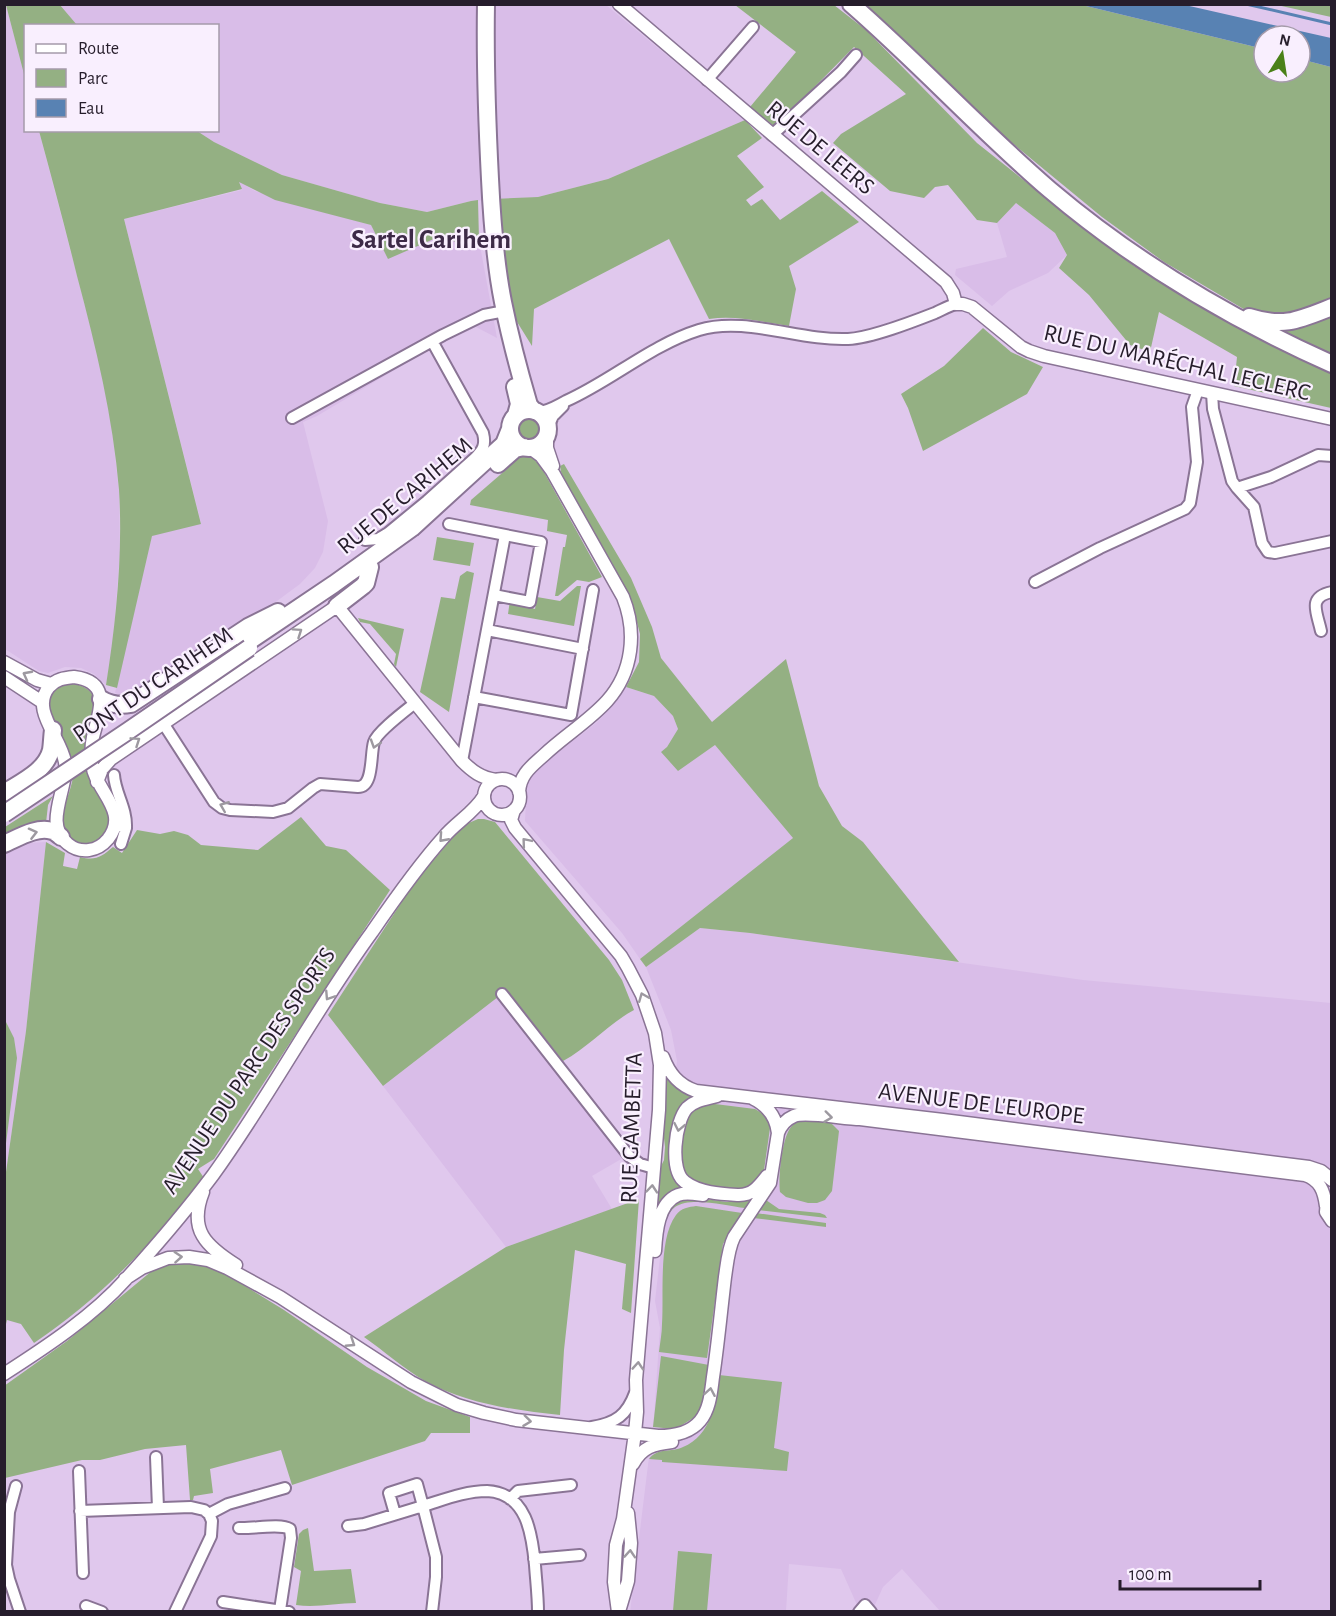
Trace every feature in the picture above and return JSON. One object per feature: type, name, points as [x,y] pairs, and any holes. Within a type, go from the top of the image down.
[{"type":"main road","points":[[486,4],[483,207],[487,261],[519,400],[519,409],[513,422],[514,441],[527,448],[542,443],[547,431],[543,417],[530,407],[500,312]]},
{"type":"main road","points":[[851,4],[1020,163],[1100,230],[1148,264],[1216,306],[1267,334],[1332,364]]},
{"type":"main road","points":[[1216,306],[1257,319],[1282,323],[1301,319],[1332,307]]},
{"type":"main road","points":[[513,422],[524,411],[535,412]]},
{"type":"main road","name":"RUE DE CARIHEM","points":[[329,598],[375,556],[412,528],[504,444],[513,422]]},
{"type":"main road","name":"RUE DE CARIHEM","points":[[329,598],[363,586],[370,567],[434,522],[515,449],[527,448]]},
{"type":"main road","name":"PONT DU CARIHEM","points":[[4,814],[129,731],[297,610],[329,598]]},
{"type":"main road","name":"PONT DU CARIHEM","points":[[4,807],[247,646],[329,598]]},
{"type":"main road","points":[[101,699],[114,704],[131,704],[248,627],[276,613],[297,610]]},
{"type":"main road","points":[[4,793],[33,774],[46,761],[51,749],[53,730]]},
{"type":"main road","points":[[4,844],[39,831],[53,831],[61,837]]},
{"type":"street","name":"RUE DE LEERS","points":[[619,4],[946,282],[952,290],[956,304]]},
{"type":"street","points":[[707,80],[753,27]]},
{"type":"street","points":[[772,135],[841,72],[856,55]]},
{"type":"street","points":[[535,412],[548,410],[575,397],[660,348],[702,329],[733,326],[810,337],[854,339],[956,304]]},
{"type":"street","name":"RUE DU MARÉCHAL LECLERC","points":[[956,304],[969,306],[1021,347],[1036,354],[1332,419]]},
{"type":"street","points":[[292,418],[432,341],[479,318],[500,312]]},
{"type":"street","points":[[365,540],[378,539],[402,521],[482,451],[483,434],[432,341]]},
{"type":"street","points":[[1035,582],[1100,548],[1185,509],[1190,503],[1197,462],[1192,406],[1198,390]]},
{"type":"street","points":[[1212,393],[1213,409],[1232,481],[1254,507],[1262,543],[1268,552],[1275,553],[1332,542]]},
{"type":"street","points":[[560,484],[547,448],[547,431],[553,416],[575,397]]},
{"type":"street","points":[[505,535],[462,761],[484,795],[487,807],[493,812],[504,814],[514,810],[519,801],[521,780],[526,771],[595,712],[613,693],[627,665],[632,635],[630,617],[623,597],[560,484],[538,453],[527,448]]},
{"type":"street","points":[[1237,488],[1271,477],[1318,456],[1332,456]]},
{"type":"street","points":[[450,524],[542,542],[530,602],[494,595]]},
{"type":"street","points":[[474,697],[571,715],[593,590]]},
{"type":"street","points":[[1321,631],[1316,600],[1320,595],[1332,592]]},
{"type":"street","points":[[329,598],[462,761],[481,777],[509,780],[519,792]]},
{"type":"street","name":"RUE DE CARIHEM","points":[[98,782],[107,762],[163,723],[329,598]]},
{"type":"street","points":[[487,630],[583,649]]},
{"type":"street","points":[[4,662],[37,680],[51,684]]},
{"type":"street","points":[[4,677],[42,702]]},
{"type":"street","points":[[114,775],[115,786],[126,814],[120,826],[102,845],[91,849],[74,848],[61,837],[56,821],[65,779],[65,762],[42,702],[51,684],[62,678],[80,678],[93,685],[101,699],[100,713],[93,738],[92,766],[120,826],[121,844]]},
{"type":"street","points":[[163,723],[214,802],[230,810],[273,812],[288,808],[320,784],[362,787],[365,785],[369,778],[375,739],[414,703]]},
{"type":"street","points":[[484,795],[488,785],[561,739]]},
{"type":"street","name":"AVENUE DU PARC DES SPORTS","points":[[4,1374],[80,1320],[125,1280],[178,1218],[212,1175],[372,931],[435,847],[477,806],[484,795]]},
{"type":"street","name":"RUE GAMBETTA","points":[[514,810],[511,820],[515,828],[613,946],[628,968],[642,995],[659,1058],[654,1168],[636,1392],[637,1412],[627,1494],[631,1544],[628,1581],[619,1611]]},
{"type":"street","points":[[502,994],[629,1156],[640,1164],[654,1168]]},
{"type":"street","name":"AVENUE DE L'EUROPE","points":[[654,1033],[666,1066],[675,1079],[688,1088],[722,1095],[765,1098],[1309,1167],[1321,1171],[1332,1180]]},
{"type":"street","points":[[722,1095],[699,1100],[684,1112],[678,1126],[675,1166],[681,1179],[695,1188],[745,1195]]},
{"type":"street","points":[[629,1474],[643,1450],[654,1444],[680,1441],[690,1434],[705,1413],[710,1398],[730,1245],[772,1178],[778,1133],[772,1114],[764,1105],[752,1098]]},
{"type":"street","name":"AVENUE DE L'EUROPE","points":[[778,1133],[788,1119],[806,1114],[1305,1175],[1313,1178],[1320,1185],[1327,1215],[1332,1221]]},
{"type":"street","points":[[640,1331],[652,1283],[658,1230],[663,1211],[668,1203],[683,1194],[725,1198],[745,1195],[757,1189],[773,1168]]},
{"type":"street","points":[[212,1175],[198,1210],[198,1225],[204,1239],[219,1254],[280,1297],[411,1382],[442,1399],[471,1410],[500,1417],[635,1433],[668,1436],[682,1433],[696,1425]]},
{"type":"street","points":[[1326,1206],[1332,1194]]},
{"type":"street","points":[[125,1280],[159,1260],[189,1257],[218,1264],[280,1297]]},
{"type":"street","points":[[580,1427],[594,1427],[618,1419],[629,1408],[636,1392]]},
{"type":"street","points":[[156,1457],[158,1508]]},
{"type":"street","points":[[79,1471],[82,1573]]},
{"type":"street","points":[[395,1514],[389,1493],[417,1484],[436,1557],[432,1611]]},
{"type":"street","points":[[510,1499],[518,1491],[571,1485]]},
{"type":"street","points":[[16,1486],[9,1512],[6,1565],[20,1611]]},
{"type":"street","points":[[209,1514],[228,1504],[285,1488]]},
{"type":"street","points":[[348,1526],[364,1524],[476,1492],[497,1493],[518,1506],[529,1526],[538,1611]]},
{"type":"street","points":[[80,1511],[191,1507],[204,1510],[209,1514],[212,1521],[211,1536],[175,1611]]},
{"type":"street","points":[[223,1602],[284,1611],[290,1529],[281,1525],[253,1529],[239,1528]]},
{"type":"street","points":[[534,1559],[580,1555]]},
{"type":"street","points":[[859,1611],[865,1605],[871,1611]]},
{"type":"street","points":[[86,1606],[102,1611]]},
{"type":"shaded area","points":[[4,5],[6,5],[24,74],[24,132],[39,132],[98,355],[112,428],[119,492],[120,552],[113,644],[106,685],[94,674],[81,668],[65,667],[48,673],[39,671],[5,649]]},
{"type":"shaded area","points":[[60,5],[606,5],[745,120],[608,179],[538,197],[471,201],[427,212],[380,203],[282,175],[214,142],[199,132],[219,132],[219,24],[76,24]]},
{"type":"shaded area","points":[[238,181],[255,191],[371,225],[388,258],[443,235],[457,243],[479,240],[497,338],[476,327],[430,349],[303,422],[328,521],[323,552],[315,568],[300,584],[277,601],[129,698],[115,693],[152,535],[201,523],[124,219],[242,190]]},
{"type":"shaded area","points":[[1016,203],[1055,233],[1067,255],[1048,273],[1009,291],[992,306],[955,275],[956,269],[1007,257],[997,223]]},
{"type":"shaded area","points":[[626,687],[654,696],[673,716],[678,729],[667,747],[678,770],[715,745],[793,838],[640,959],[622,933],[525,821],[527,779],[540,764],[596,723],[611,708]]},
{"type":"shaded area","points":[[46,842],[26,1031],[5,1179],[5,853],[28,843]]},
{"type":"shaded area","points":[[700,928],[1083,980],[1331,1003],[1331,1611],[940,1611],[902,1569],[883,1587],[874,1607],[857,1605],[841,1569],[789,1564],[786,1611],[630,1612],[654,1416],[660,1328],[655,1301],[664,1223],[677,1061],[671,1030],[646,967]]},
{"type":"shaded area","points":[[498,997],[623,1158],[592,1176],[612,1209],[506,1247],[383,1086]]},
{"type":"green space","points":[[6,5],[60,5],[76,24],[24,24],[24,74]]},
{"type":"green space","points":[[735,5],[834,5],[866,30],[977,143],[1134,266],[1258,339],[1331,372],[1331,408],[1234,386],[1237,357],[1159,312],[1150,352],[1130,345],[1089,295],[1059,268],[1067,255],[1055,233],[1016,203],[997,223],[977,220],[948,185],[935,187],[924,198],[890,191],[833,143],[841,134],[906,94],[854,47],[775,127],[750,107],[796,52]]},
{"type":"green space","points":[[865,5],[1082,5],[1252,46],[1252,84],[1312,84],[1312,62],[1331,67],[1331,303],[1298,316],[1252,314],[1164,262],[1102,217],[994,128]]},
{"type":"green space","points":[[1277,5],[1331,5],[1331,17]]},
{"type":"green space","points":[[745,120],[762,138],[737,156],[764,187],[746,200],[751,206],[762,199],[780,220],[822,191],[859,222],[789,266],[796,289],[789,326],[739,318],[709,319],[669,239],[534,309],[532,346],[509,309],[493,199],[538,197],[608,179]]},
{"type":"green space","points":[[39,132],[199,132],[214,142],[282,175],[380,203],[427,212],[478,200],[479,240],[457,243],[443,235],[388,259],[371,225],[275,200],[239,182],[242,189],[124,219],[201,524],[152,536],[117,688],[106,685],[116,613],[120,539],[119,490],[113,436],[91,329]]},
{"type":"green space","points":[[1331,311],[1331,357],[1279,331],[1280,329]]},
{"type":"green space","points":[[983,328],[1011,352],[1043,367],[1027,394],[923,451],[901,394],[944,366]]},
{"type":"green space","points":[[529,417],[537,421],[541,429],[537,437],[529,441],[521,437],[517,429],[521,421]]},
{"type":"green space","points":[[517,456],[533,458],[544,472],[602,577],[589,582],[577,580],[555,596],[567,535],[547,531],[548,520],[470,505],[471,500],[508,468],[507,465]]},
{"type":"green space","points":[[564,464],[631,578],[652,627],[661,658],[712,722],[786,659],[819,786],[842,826],[863,842],[959,962],[700,928],[646,967],[640,959],[793,838],[715,745],[678,771],[661,752],[667,747],[678,729],[673,716],[654,696],[626,687],[639,662],[640,634],[633,607],[612,563],[580,512],[561,472],[560,466]]},
{"type":"green space","points":[[437,537],[474,543],[470,566],[433,560]]},
{"type":"green space","points":[[467,571],[474,573],[449,712],[420,692],[441,597],[455,599],[460,576]]},
{"type":"green space","points":[[577,586],[581,586],[574,626],[508,614],[510,600],[535,609],[537,597],[560,601]]},
{"type":"green space","points":[[358,618],[404,629],[396,667],[394,664],[396,654],[370,624],[360,622]]},
{"type":"green space","points":[[68,682],[89,690],[97,708],[85,744],[83,759],[89,778],[105,804],[110,821],[101,838],[87,844],[71,839],[64,827],[64,812],[73,772],[61,737],[47,708],[52,693]]},
{"type":"green space","points":[[53,796],[48,805],[46,823],[5,838],[5,827]]},
{"type":"green space","points":[[301,817],[326,846],[346,850],[390,890],[214,1159],[198,1169],[204,1178],[166,1224],[125,1268],[82,1308],[34,1343],[21,1324],[7,1320],[5,1328],[5,1179],[26,1031],[46,842],[65,853],[63,866],[77,869],[80,857],[90,859],[98,857],[113,847],[122,853],[137,830],[160,834],[174,831],[188,835],[201,845],[258,850]]},
{"type":"green space","points":[[478,819],[495,822],[609,960],[622,980],[634,1010],[563,1061],[507,990],[383,1086],[328,1015],[414,883],[464,825]]},
{"type":"green space","points":[[5,1020],[14,1038],[17,1058],[5,1151],[4,1073],[6,1058]]},
{"type":"green space","points":[[667,1076],[694,1096],[675,1119],[684,1190],[655,1215],[660,1168],[664,1160],[663,1130]]},
{"type":"green space","points":[[707,1103],[755,1109],[765,1115],[768,1121],[770,1128],[764,1170],[758,1183],[744,1191],[703,1188],[687,1179],[680,1158],[682,1128],[687,1113]]},
{"type":"green space","points":[[810,1120],[831,1123],[839,1131],[832,1191],[825,1200],[817,1203],[786,1197],[780,1192],[782,1157],[786,1138],[796,1123]]},
{"type":"green space","points":[[698,1198],[727,1202],[752,1199],[745,1208],[699,1202],[682,1204],[670,1212],[661,1231],[664,1219],[677,1201]]},
{"type":"green space","points":[[639,1199],[631,1313],[622,1309],[626,1264],[575,1250],[564,1350],[560,1415],[491,1405],[441,1389],[409,1371],[364,1337],[506,1247]]},
{"type":"green space","points":[[766,1200],[779,1209],[820,1213],[827,1218],[758,1210]]},
{"type":"green space","points":[[696,1206],[742,1213],[723,1244],[707,1358],[659,1352],[666,1238],[676,1215],[685,1208]]},
{"type":"green space","points":[[756,1213],[826,1223],[826,1227],[753,1218]]},
{"type":"green space","points":[[186,1261],[221,1271],[284,1310],[367,1367],[426,1401],[470,1417],[470,1433],[431,1433],[425,1441],[292,1485],[281,1450],[210,1469],[213,1493],[194,1496],[193,1500],[190,1500],[186,1445],[145,1449],[100,1460],[82,1460],[5,1478],[4,1386],[67,1341],[153,1270],[169,1263]]},
{"type":"green space","points":[[661,1356],[709,1365],[704,1404],[698,1415],[674,1429],[653,1427]]},
{"type":"green space","points":[[719,1375],[782,1382],[774,1448],[789,1452],[787,1471],[662,1462],[662,1460],[649,1459],[656,1453],[683,1447],[700,1435],[711,1417]]},
{"type":"green space","points":[[308,1528],[314,1571],[351,1569],[356,1603],[296,1605],[301,1571],[294,1567],[299,1534]]},
{"type":"green space","points":[[678,1551],[712,1554],[707,1611],[673,1611]]},
{"type":"water","points":[[1082,5],[1185,5],[1269,24],[1252,24],[1252,46]]},
{"type":"water","points":[[1312,34],[1331,38],[1331,67],[1312,62]]},
{"type":"waterway","points":[[1246,4],[1332,24]]},
{"type":"district","name":"Sartel Carihem","points":[[431,239]]}]
